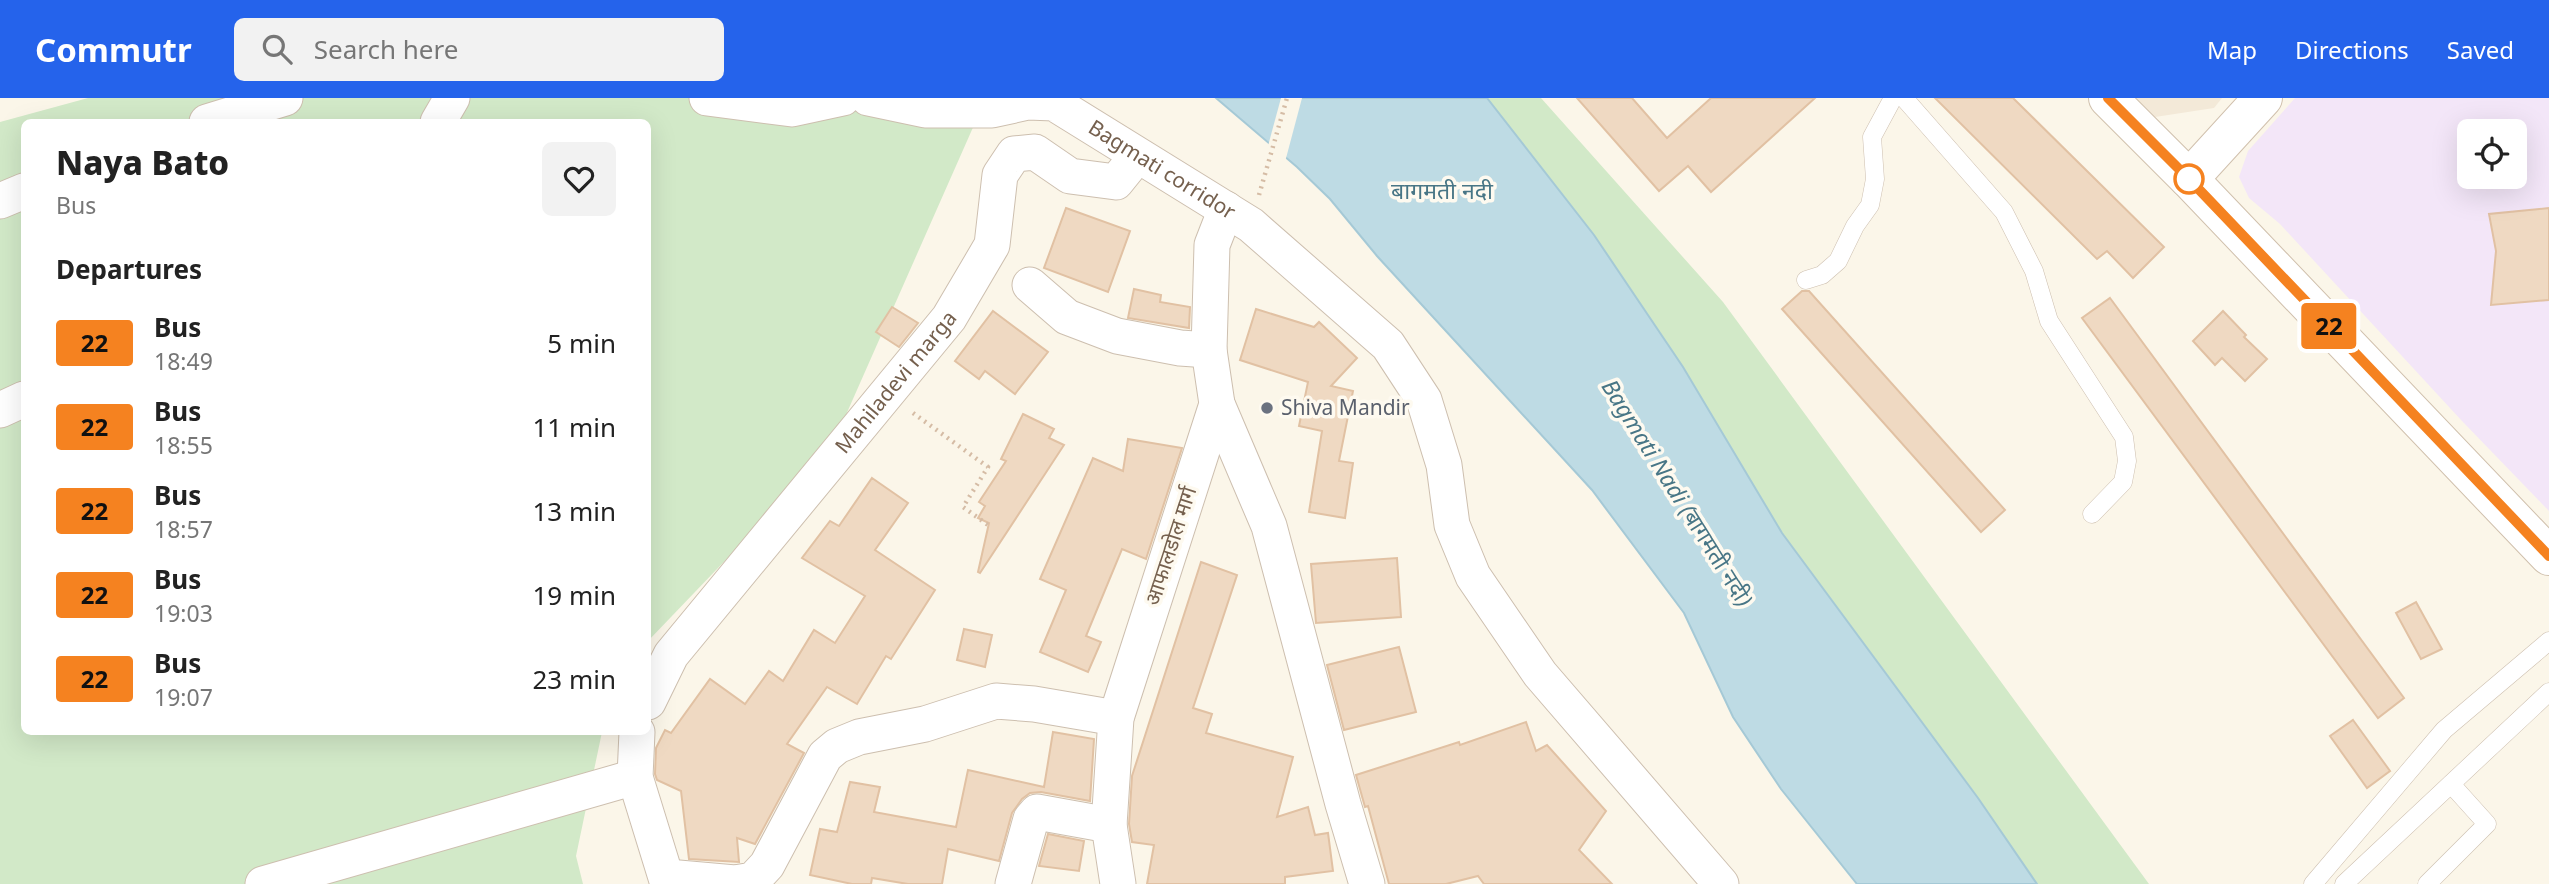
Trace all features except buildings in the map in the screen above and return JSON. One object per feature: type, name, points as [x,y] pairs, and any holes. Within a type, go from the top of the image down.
[{"type":"main road","points":[[2108,98],[2189,179],[2549,556]]},
{"type":"main road","points":[[2189,179],[2263,98]]},
{"type":"street","points":[[217,119],[285,98]]},
{"type":"street","points":[[440,119],[452,98]]},
{"type":"street","points":[[707,98],[792,109],[843,98]]},
{"type":"street","name":"Bagmati corridor","points":[[868,98],[992,110],[1028,102],[1054,103],[1238,217],[1388,345],[1424,400],[1444,465],[1452,525],[1473,576],[1540,674],[1721,884]]},
{"type":"street","name":"Mahiladevi marga","points":[[651,696],[671,655],[949,318],[992,245],[1000,175],[1014,154],[1035,152],[1070,176],[1116,182],[1137,156]]},
{"type":"street","points":[[0,201],[21,192]]},
{"type":"street","name":"आफालडोल मार्ग","points":[[1118,884],[1109,824],[1116,718],[1217,404],[1209,350],[1212,245],[1238,217]]},
{"type":"street","points":[[1030,285],[1067,317],[1117,335],[1180,348],[1209,350]]},
{"type":"street","points":[[0,410],[21,400]]},
{"type":"street","points":[[1217,404],[1269,526],[1367,884]]},
{"type":"street","points":[[638,735],[635,777],[667,881],[735,883],[753,880],[767,865],[825,756],[837,746],[859,737],[925,724],[996,701],[1034,704],[1116,718]]},
{"type":"street","points":[[263,884],[635,777]]},
{"type":"street","points":[[1013,884],[1031,819],[1037,812],[1109,824]]},
{"type":"lane","points":[[1806,280],[1822,275],[1838,261],[1855,226],[1870,205],[1875,179],[1872,137],[1892,98]]},
{"type":"lane","points":[[1904,98],[2004,212],[2034,271],[2049,321],[2124,437],[2127,461],[2123,482],[2092,514]]},
{"type":"lane","points":[[2313,884],[2444,730],[2549,641]]},
{"type":"lane","points":[[2344,884],[2549,692]]},
{"type":"lane","points":[[2427,884],[2487,824],[2451,784]]},
{"type":"path","points":[[1238,217],[1287,98]]},
{"type":"path","points":[[887,393],[988,467],[963,507],[988,524]]},
{"type":"shaded area","points":[[2136,98],[2222,98],[2214,108],[2155,117]]},
{"type":"shaded area","points":[[2295,98],[2549,98],[2549,511],[2280,224],[2249,198],[2239,177],[2248,151]]},
{"type":"green space","points":[[88,98],[986,98],[830,451],[651,638],[651,119],[21,119],[21,735],[601,735],[576,856],[583,884],[0,884],[0,122]]},
{"type":"green space","points":[[1487,98],[1541,98],[1723,302],[2149,884],[2037,884],[1978,798],[1782,533],[1683,367],[1594,235]]},
{"type":"water","name":"बागमती नदी","points":[[1216,98],[1487,98],[1594,235],[1683,367],[1782,533],[1978,798],[2037,884],[1857,884],[1781,789],[1733,717],[1684,613],[1592,490],[1377,256],[1330,199]]},
{"type":"pier","points":[[1281,98],[1302,98],[1285,162],[1268,146]]},
{"type":"bus line","name":"22","points":[[2108,98],[2189,179],[2549,556]]},
{"type":"place","name":"Shiva Mandir","points":[[1267,408]]},
{"type":"water label","name":"Bagmati Nadi (बागमती नदी)","points":[[1677,493]]}]
